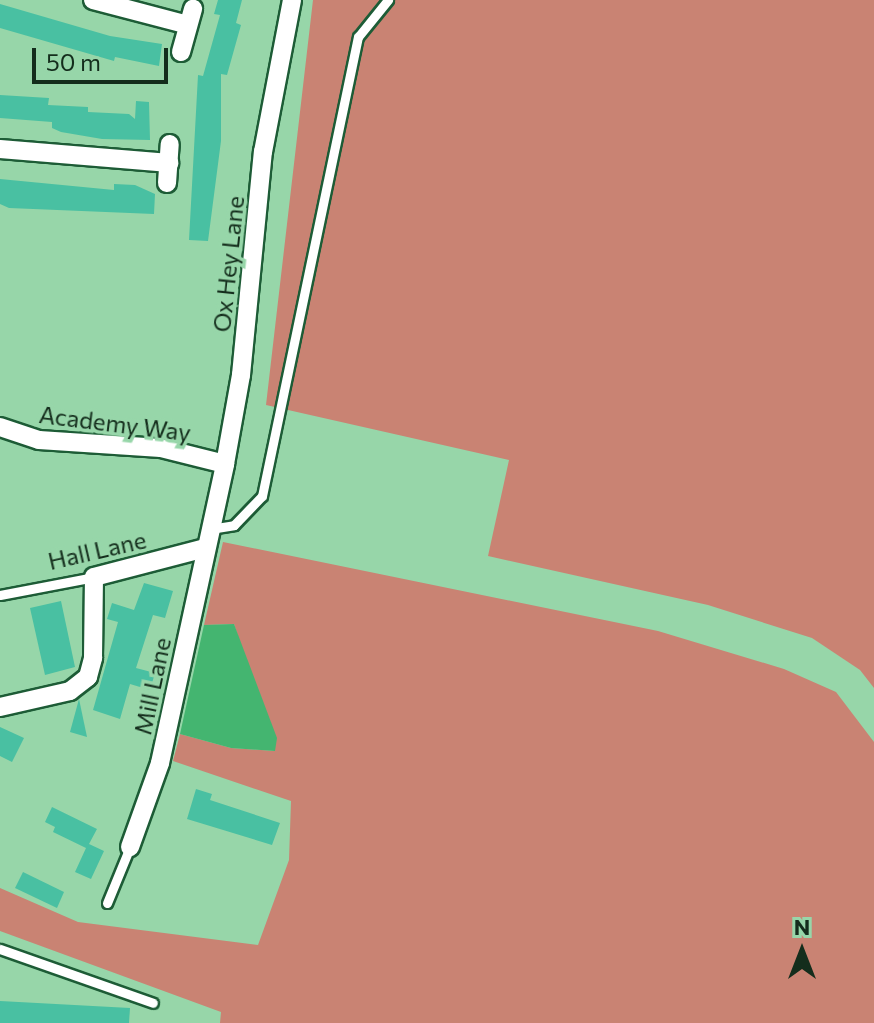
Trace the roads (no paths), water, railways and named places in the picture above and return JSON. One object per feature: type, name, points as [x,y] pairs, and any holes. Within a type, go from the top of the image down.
[{"type":"street","points":[[93,0],[191,17],[181,52]]},
{"type":"street","name":"Ox Hey Lane","points":[[208,536],[241,375],[263,152],[292,0]]},
{"type":"street","points":[[0,149],[170,153],[167,183]]},
{"type":"street","name":"Academy Way","points":[[0,427],[39,440],[161,448],[225,464]]},
{"type":"street","name":"Hall Lane","points":[[94,577],[208,536]]},
{"type":"street","name":"Mill Lane","points":[[130,847],[160,763],[208,536]]},
{"type":"street","points":[[0,707],[70,691],[88,677],[93,658],[94,577]]},
{"type":"lane","points":[[208,536],[234,525],[262,496],[358,37],[388,0]]},
{"type":"lane","name":"Hall Lane","points":[[0,595],[94,577]]},
{"type":"lane","points":[[107,903],[130,847]]},
{"type":"lane","points":[[0,949],[153,1003]]}]
